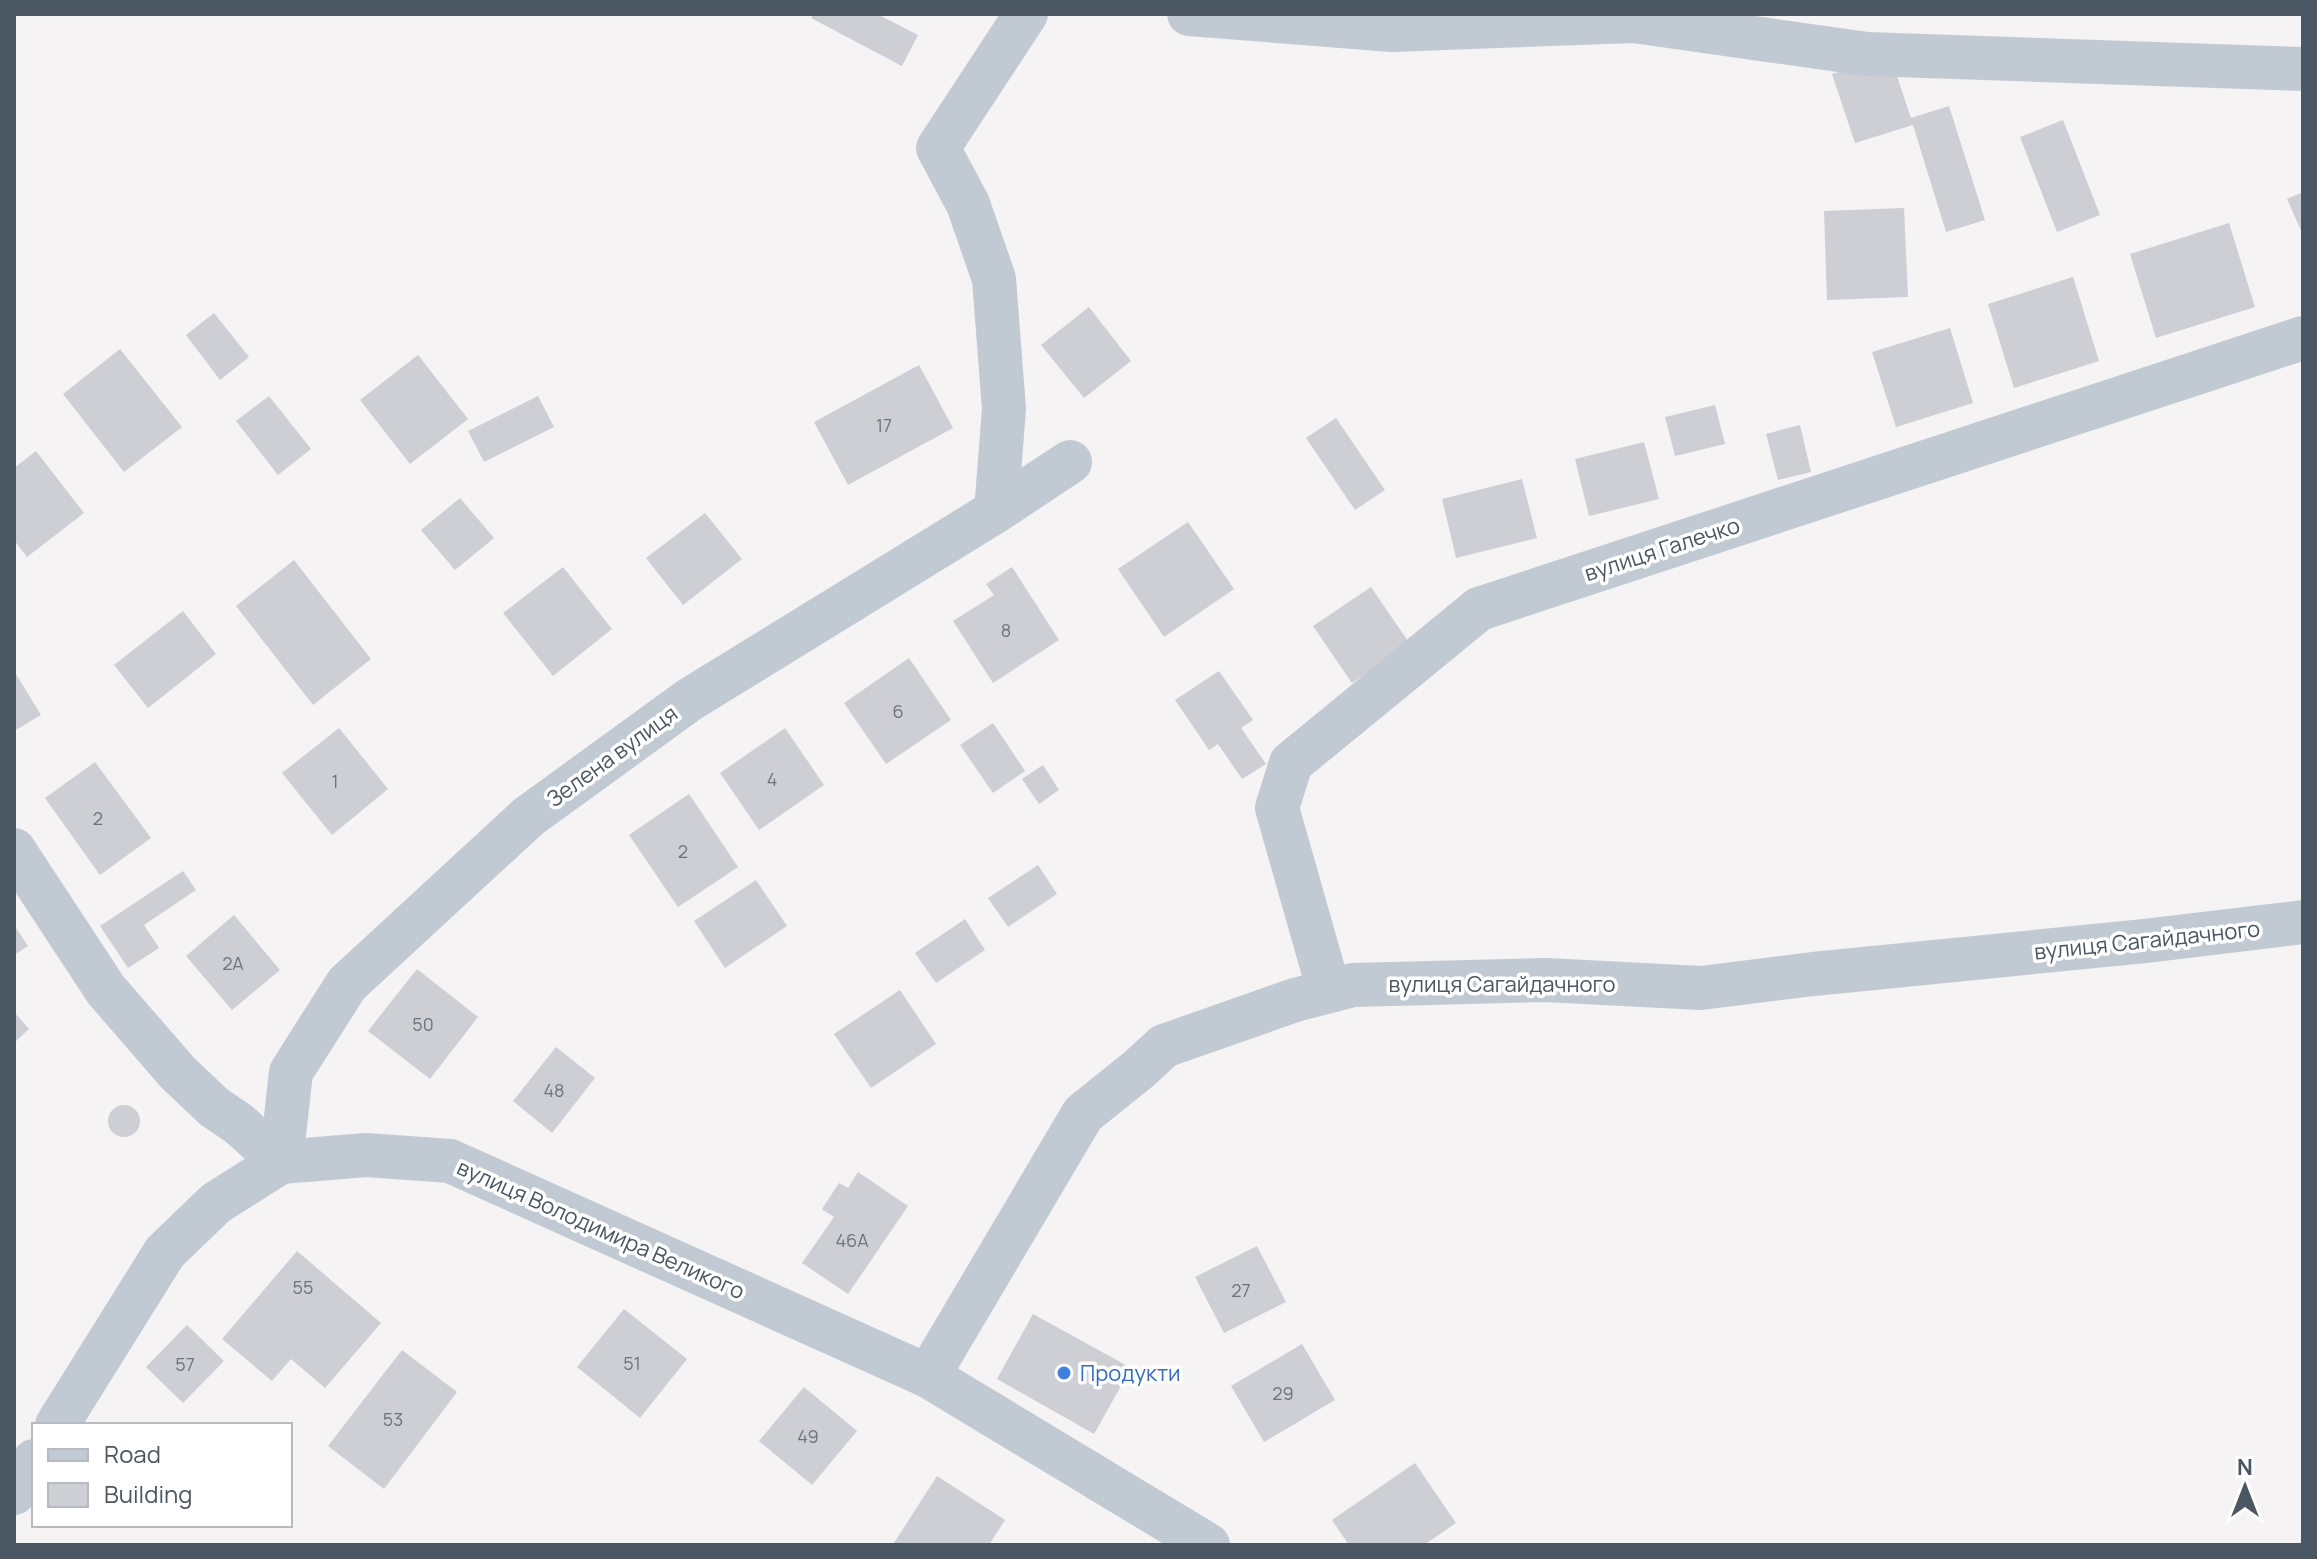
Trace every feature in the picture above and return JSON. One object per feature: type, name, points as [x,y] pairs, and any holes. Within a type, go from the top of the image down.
[{"type":"street","points":[[996,511],[1004,409],[994,279],[968,204],[938,148],[1026,14]]},
{"type":"street","points":[[1189,14],[1392,30],[1634,21],[1867,54],[2303,69]]},
{"type":"street","name":"вулиця Галечко","points":[[1329,991],[1277,808],[1291,763],[1479,609],[2303,338]]},
{"type":"street","name":"Зелена вулиця","points":[[281,1162],[291,1072],[347,984],[528,817],[689,700],[1070,462]]},
{"type":"street","points":[[14,850],[106,990],[178,1073],[281,1162]]},
{"type":"street","name":"вулиця Сагайдачного","points":[[928,1376],[1083,1114],[1164,1046],[1295,1000],[1353,985],[1546,980],[1701,988],[2303,922]]},
{"type":"street","name":"вулиця Володимира Великого","points":[[58,1423],[165,1252],[216,1203],[281,1162],[366,1155],[450,1161],[928,1376],[1208,1545]]},
{"type":"street","points":[[14,1493],[32,1464]]},
{"type":"building","points":[[814,14],[877,14],[918,35],[902,66],[811,18]]},
{"type":"building","points":[[1890,55],[1911,118],[1949,106],[1985,220],[1946,232],[1913,125],[1855,143],[1832,74]]},
{"type":"building","points":[[2063,120],[2100,215],[2057,232],[2020,137]]},
{"type":"building","points":[[2303,192],[2303,235],[2287,199]]},
{"type":"building","points":[[1904,208],[1908,297],[1827,300],[1824,211]]},
{"type":"building","points":[[2229,223],[2255,307],[2156,338],[2130,254]]},
{"type":"building","points":[[2073,277],[2099,361],[2014,388],[1988,304]]},
{"type":"building","points":[[1089,307],[1131,361],[1084,398],[1041,345]]},
{"type":"building","points":[[214,313],[249,357],[220,380],[186,335]]},
{"type":"building","points":[[1950,328],[1973,403],[1896,427],[1872,352]]},
{"type":"building","points":[[120,349],[182,427],[124,472],[63,394]]},
{"type":"building","points":[[418,355],[468,419],[410,464],[360,400]]},
{"type":"building","points":[[919,365],[953,428],[848,485],[814,422]]},
{"type":"building","points":[[269,396],[311,449],[278,475],[236,421]]},
{"type":"building","points":[[538,396],[554,427],[484,462],[468,431]]},
{"type":"building","points":[[1715,405],[1725,444],[1675,456],[1665,417]]},
{"type":"building","points":[[1336,418],[1385,490],[1355,510],[1306,438]]},
{"type":"building","points":[[1800,425],[1811,472],[1778,480],[1766,434]]},
{"type":"building","points":[[1644,442],[1659,499],[1589,516],[1575,459]]},
{"type":"building","points":[[36,451],[84,513],[27,557],[14,540],[14,468]]},
{"type":"building","points":[[1522,479],[1537,538],[1456,558],[1442,499]]},
{"type":"building","points":[[460,498],[494,538],[455,570],[421,530]]},
{"type":"building","points":[[705,513],[742,559],[683,605],[646,558]]},
{"type":"building","points":[[1188,522],[1234,589],[1164,637],[1118,569]]},
{"type":"building","points":[[294,560],[371,659],[313,705],[236,606]]},
{"type":"building","points":[[563,567],[612,629],[553,676],[503,613]]},
{"type":"building","points":[[1012,567],[1059,640],[993,683],[953,621],[994,595],[986,584]]},
{"type":"building","points":[[1371,587],[1410,644],[1352,683],[1313,626]]},
{"type":"building","points":[[183,611],[216,654],[148,708],[114,665]]},
{"type":"building","points":[[909,658],[951,720],[886,764],[844,703]]},
{"type":"building","points":[[14,671],[41,715],[14,731]]},
{"type":"building","points":[[1219,671],[1253,720],[1241,728],[1266,764],[1242,779],[1218,744],[1209,750],[1175,700]]},
{"type":"building","points":[[993,723],[1025,771],[993,793],[960,745]]},
{"type":"building","points":[[339,728],[388,789],[332,835],[282,773]]},
{"type":"building","points":[[785,728],[824,785],[759,830],[720,773]]},
{"type":"building","points":[[95,762],[151,838],[100,875],[45,798]]},
{"type":"building","points":[[1043,765],[1059,790],[1039,804],[1022,779]]},
{"type":"building","points":[[689,794],[738,867],[678,907],[629,835]]},
{"type":"building","points":[[1038,865],[1057,894],[1008,927],[988,898]]},
{"type":"building","points":[[183,871],[196,890],[144,925],[159,948],[128,968],[100,926]]},
{"type":"building","points":[[756,880],[787,926],[725,968],[694,921]]},
{"type":"building","points":[[234,915],[280,970],[232,1010],[186,956]]},
{"type":"building","points":[[965,919],[985,950],[936,983],[915,953]]},
{"type":"building","points":[[14,925],[28,946],[14,955]]},
{"type":"building","points":[[417,969],[478,1017],[430,1079],[368,1031]]},
{"type":"building","points":[[900,990],[936,1044],[871,1088],[834,1034]]},
{"type":"building","points":[[14,1012],[29,1029],[14,1043]]},
{"type":"building","points":[[556,1047],[595,1078],[552,1133],[513,1101]]},
{"type":"building","points":[[124,1105],[135,1110],[140,1121],[135,1132],[124,1137],[113,1132],[108,1121],[113,1110]]},
{"type":"building","points":[[858,1172],[908,1206],[848,1294],[802,1263],[834,1217],[822,1209],[839,1183],[848,1188]]},
{"type":"building","points":[[1257,1246],[1286,1302],[1224,1333],[1195,1277]]},
{"type":"building","points":[[297,1251],[381,1323],[325,1388],[291,1359],[272,1381],[222,1339]]},
{"type":"building","points":[[624,1309],[687,1359],[640,1418],[577,1367]]},
{"type":"building","name":"Продукти","points":[[1033,1314],[1131,1368],[1094,1434],[997,1379]]},
{"type":"building","points":[[187,1325],[224,1361],[183,1403],[146,1367]]},
{"type":"building","points":[[1302,1344],[1335,1400],[1264,1442],[1231,1386]]},
{"type":"building","points":[[402,1350],[457,1392],[384,1489],[328,1446]]},
{"type":"building","points":[[804,1387],[857,1431],[812,1485],[759,1441]]},
{"type":"building","points":[[1415,1463],[1456,1523],[1424,1545],[1349,1545],[1332,1520]]},
{"type":"building","points":[[937,1476],[1005,1520],[989,1545],[894,1543]]},
{"type":"place","name":"Продукти","points":[[1064,1373]]}]
